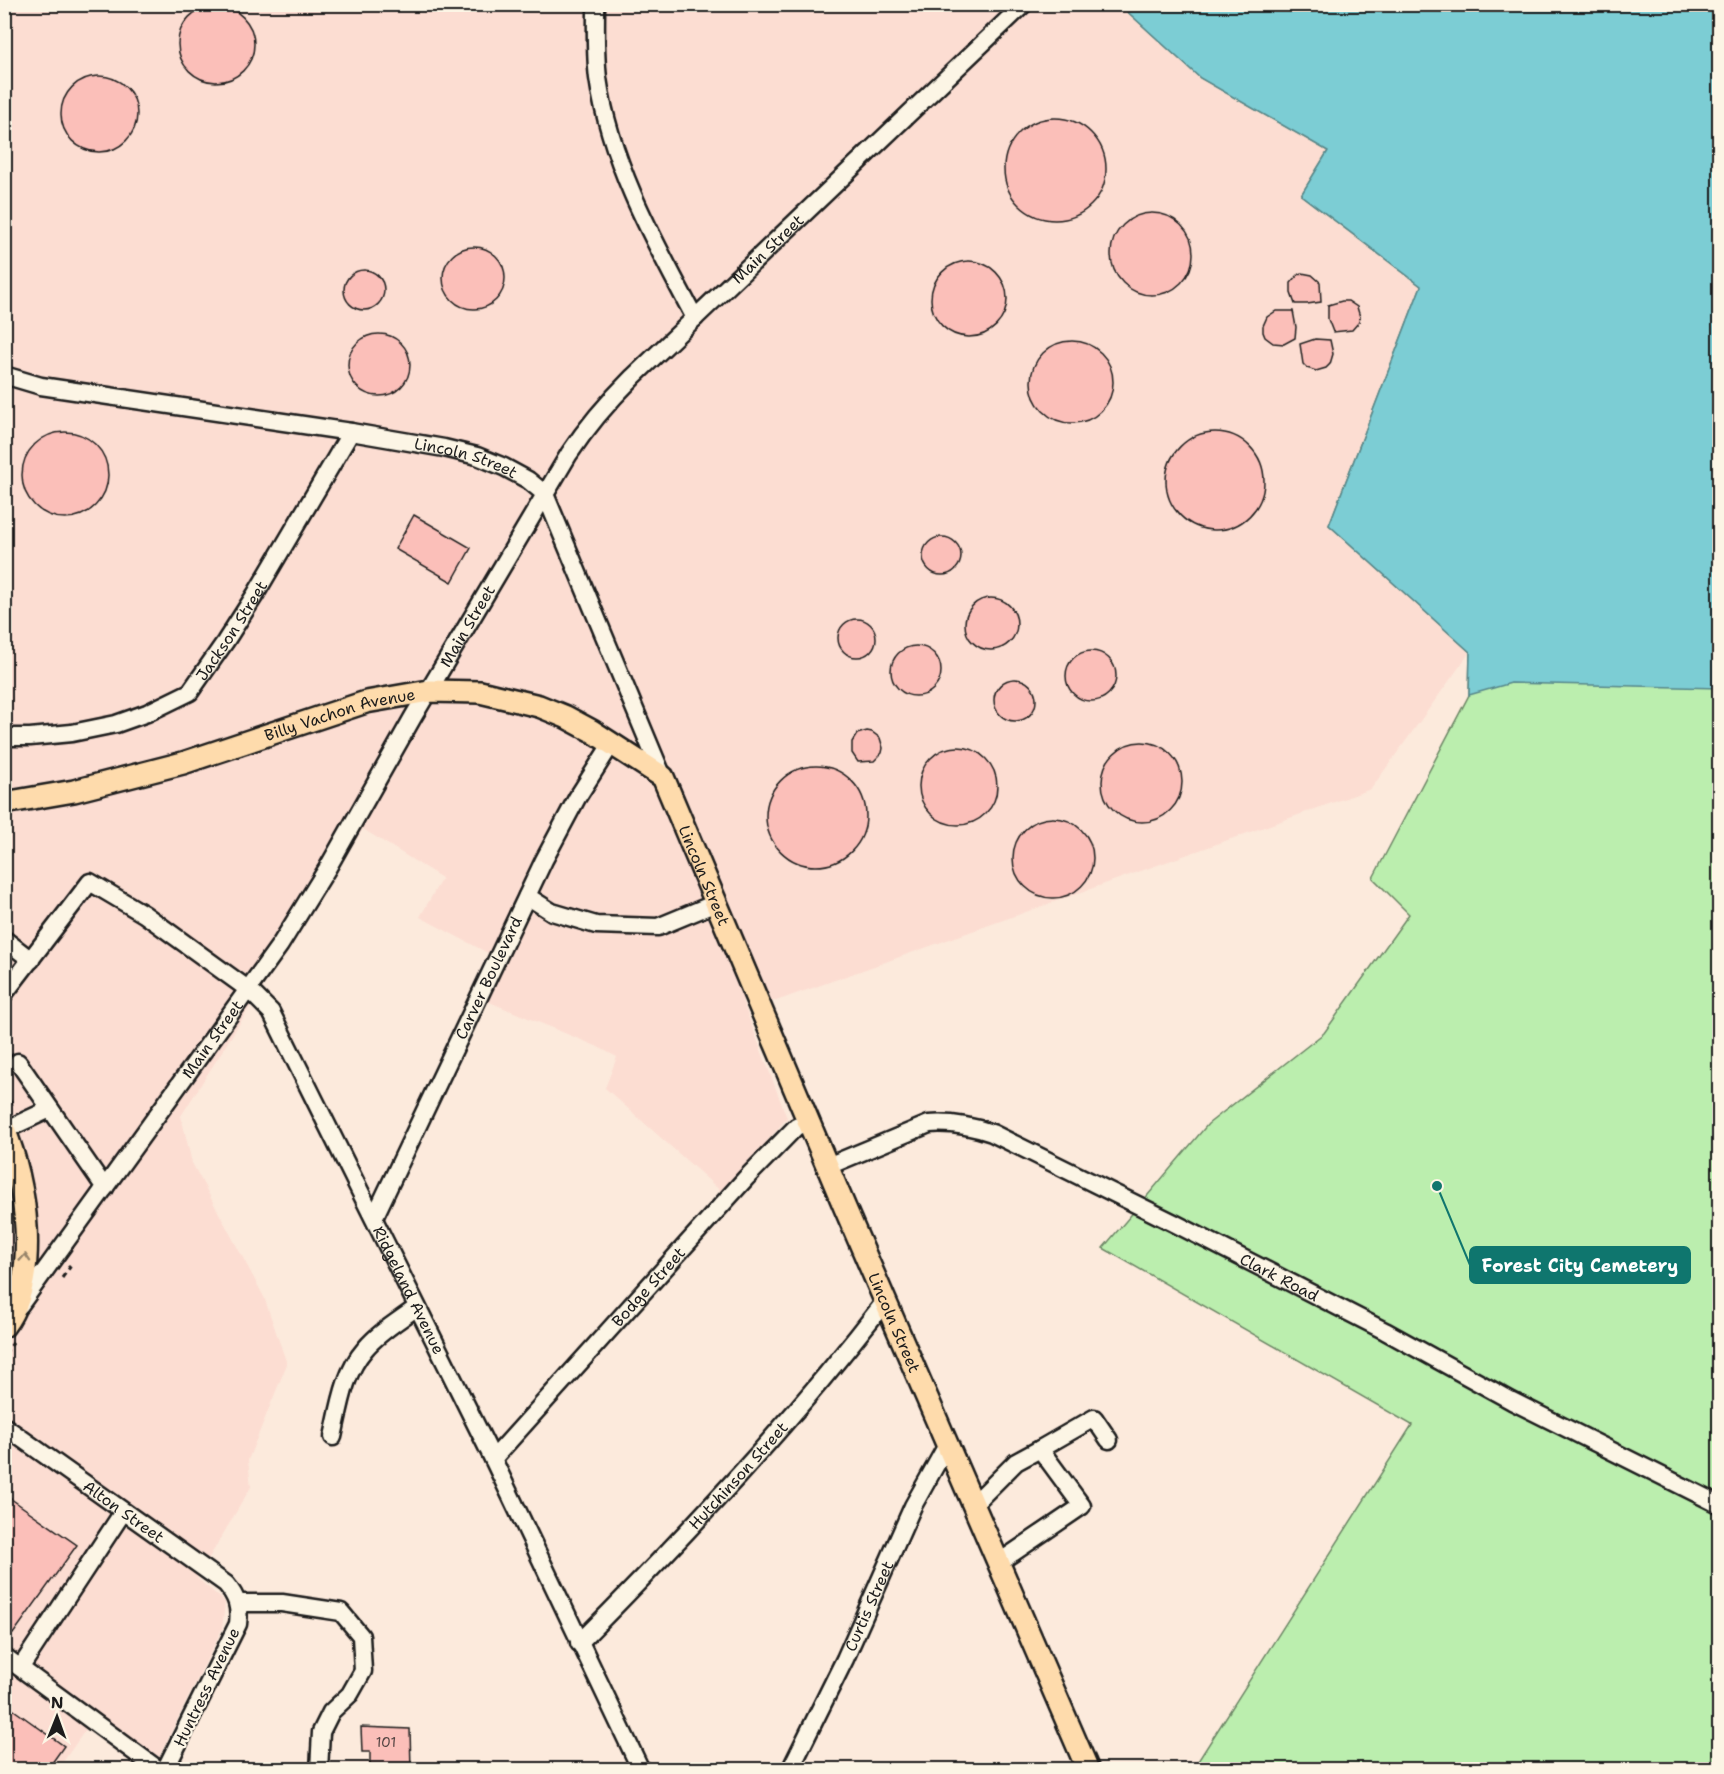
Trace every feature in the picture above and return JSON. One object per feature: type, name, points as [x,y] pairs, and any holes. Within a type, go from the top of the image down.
[{"type":"main road","name":"Billy Vachon Avenue","points":[[4,803],[74,791],[183,763],[366,702],[429,691],[480,693],[539,706],[566,717],[612,743],[663,777]]},
{"type":"main road","name":"Lincoln Street","points":[[663,777],[1088,1770]]},
{"type":"main road","points":[[5,1129],[21,1190],[26,1228],[25,1265],[9,1320]]},
{"type":"street","points":[[596,4],[598,78],[610,129],[625,176],[663,259],[695,318]]},
{"type":"street","name":"Main Street","points":[[9,1320],[249,990],[304,907],[569,454],[600,411],[1024,4]]},
{"type":"street","name":"Lincoln Street","points":[[4,375],[41,386],[444,448],[477,456],[528,480],[546,494],[663,777]]},
{"type":"street","name":"Jackson Street","points":[[4,737],[72,733],[116,724],[162,707],[190,692],[255,595],[351,432]]},
{"type":"street","name":"Carver Boulevard","points":[[374,1218],[527,896],[577,798],[612,743]]},
{"type":"street","name":"Ridgeland Avenue","points":[[31,960],[90,882],[144,914],[249,990],[271,1012],[493,1459],[641,1770]]},
{"type":"street","points":[[527,896],[552,912],[596,925],[658,927],[716,903]]},
{"type":"street","points":[[4,939],[31,960],[4,994]]},
{"type":"street","points":[[18,1062],[105,1188]]},
{"type":"street","points":[[5,1129],[50,1109]]},
{"type":"street","name":"Bodge Street","points":[[493,1459],[746,1178],[796,1127],[809,1121]]},
{"type":"street","name":"Clark Road","points":[[828,1166],[930,1124],[969,1125],[992,1133],[1174,1223],[1385,1331],[1512,1401],[1719,1505]]},
{"type":"street","name":"Hutchinson Street","points":[[579,1642],[648,1573],[787,1422],[834,1368],[886,1300]]},
{"type":"street","points":[[333,1437],[347,1379],[356,1362],[377,1338],[417,1307]]},
{"type":"street","points":[[973,1505],[1016,1462],[1094,1418],[1109,1440]]},
{"type":"street","name":"Alton Street","points":[[4,1426],[226,1584],[234,1593],[238,1603]]},
{"type":"street","name":"Curtis Street","points":[[790,1770],[845,1659],[913,1506],[947,1445]]},
{"type":"street","points":[[998,1563],[1082,1506],[1040,1449]]},
{"type":"street","points":[[21,1667],[123,1512]]},
{"type":"street","points":[[238,1603],[282,1603],[341,1612],[361,1636],[363,1671],[350,1694],[331,1712],[321,1732],[319,1770]]},
{"type":"street","name":"Huntress Avenue","points":[[165,1770],[238,1624],[240,1611],[238,1603]]},
{"type":"street","points":[[4,1656],[159,1770]]},
{"type":"shaded area","points":[[5,5],[1120,5],[1200,78],[1329,152],[1301,195],[1421,286],[1329,525],[1470,652],[1371,789],[776,1001],[742,1000],[787,1118],[723,1193],[605,1088],[617,1057],[487,1001],[505,962],[420,917],[442,878],[363,829],[181,1116],[192,1163],[264,1297],[287,1364],[248,1460],[251,1487],[197,1578],[225,1602],[222,1629],[153,1769],[86,1729],[58,1769],[5,1770]]},
{"type":"green space","points":[[1120,5],[1719,272],[1719,1769],[1193,1769],[1412,1425],[1103,1248],[1208,1124],[1324,1033],[1409,914],[1373,878],[1469,695],[1470,652],[1329,525],[1421,286],[1301,195],[1328,151],[1200,78]]},
{"type":"water","points":[[1120,5],[1719,5],[1719,688],[1511,683],[1469,695],[1470,652],[1329,525],[1421,286],[1301,195],[1328,151],[1200,78]]},
{"type":"building","points":[[216,6],[230,9],[243,17],[251,30],[254,44],[251,58],[243,71],[230,79],[216,82],[202,79],[189,71],[181,58],[178,44],[181,30],[189,17],[202,9]]},
{"type":"building","points":[[99,76],[113,79],[126,87],[134,100],[137,114],[134,128],[126,141],[113,149],[99,152],[85,149],[72,141],[64,128],[61,114],[64,100],[72,87],[85,79]]},
{"type":"building","points":[[1055,118],[1075,122],[1091,133],[1102,149],[1106,169],[1102,189],[1091,205],[1075,216],[1055,220],[1035,216],[1019,205],[1008,189],[1004,169],[1008,149],[1019,133],[1035,122]]},
{"type":"building","points":[[1152,213],[1168,216],[1181,225],[1190,238],[1193,254],[1190,270],[1181,283],[1168,292],[1152,295],[1136,292],[1123,283],[1114,270],[1111,254],[1114,238],[1123,225],[1136,216]]},
{"type":"building","points":[[474,247],[496,256],[505,278],[496,300],[474,309],[452,300],[443,278],[452,256]]},
{"type":"building","points":[[969,261],[983,264],[996,272],[1004,285],[1007,299],[1004,313],[996,326],[983,334],[969,337],[955,334],[942,326],[934,313],[931,299],[934,285],[942,272],[955,264]]},
{"type":"building","points":[[364,270],[378,276],[384,290],[378,304],[364,310],[350,304],[344,290],[350,276]]},
{"type":"building","points":[[1302,273],[1312,275],[1320,282],[1321,302],[1295,304],[1291,293],[1291,283]]},
{"type":"building","points":[[1348,301],[1357,307],[1359,322],[1352,330],[1333,332],[1328,319],[1328,305]]},
{"type":"building","points":[[1276,311],[1293,311],[1296,327],[1295,338],[1284,344],[1273,343],[1265,337],[1263,332],[1267,317]]},
{"type":"building","points":[[373,334],[385,334],[401,343],[408,353],[410,365],[408,377],[401,387],[385,396],[373,396],[362,391],[353,382],[348,371],[348,359],[353,348],[362,339]]},
{"type":"building","points":[[1315,339],[1330,340],[1333,354],[1326,368],[1316,371],[1303,364],[1300,344]]},
{"type":"building","points":[[1072,341],[1088,344],[1101,353],[1110,366],[1113,382],[1110,398],[1101,411],[1088,420],[1072,423],[1056,420],[1043,411],[1034,398],[1031,382],[1034,366],[1043,353],[1056,344]]},
{"type":"building","points":[[65,432],[81,436],[95,445],[104,459],[108,475],[104,491],[95,505],[81,514],[65,518],[49,514],[35,505],[26,491],[22,475],[26,459],[35,445],[49,436]]},
{"type":"building","points":[[1215,432],[1234,436],[1250,446],[1260,462],[1264,481],[1260,500],[1250,516],[1234,526],[1215,530],[1196,526],[1180,516],[1170,500],[1166,481],[1170,462],[1180,446],[1196,436]]},
{"type":"building","points":[[414,515],[471,548],[452,582],[395,549]]},
{"type":"building","points":[[942,537],[956,542],[961,556],[956,570],[942,575],[928,570],[923,556],[928,542]]},
{"type":"building","points":[[986,598],[996,598],[1005,602],[1013,610],[1017,624],[1013,638],[1005,646],[996,650],[986,650],[977,646],[969,638],[965,629],[965,619],[969,610],[977,602]]},
{"type":"building","points":[[857,619],[871,624],[876,638],[871,652],[857,657],[843,652],[838,638],[843,624]]},
{"type":"building","points":[[911,646],[921,646],[934,653],[941,666],[941,676],[934,689],[921,696],[911,696],[902,692],[895,685],[891,676],[891,666],[895,657],[902,650]]},
{"type":"building","points":[[1086,651],[1096,651],[1109,658],[1116,671],[1116,681],[1109,694],[1096,701],[1086,701],[1077,697],[1070,690],[1066,681],[1066,671],[1070,662],[1077,655]]},
{"type":"building","points":[[1015,679],[1030,685],[1036,700],[1030,715],[1015,721],[1000,715],[994,700],[1000,685]]},
{"type":"building","points":[[867,731],[880,738],[882,753],[874,761],[858,762],[852,753],[852,742],[857,734]]},
{"type":"building","points":[[1142,742],[1157,745],[1170,754],[1179,767],[1182,782],[1179,797],[1170,810],[1157,819],[1142,822],[1127,819],[1114,810],[1105,797],[1102,782],[1105,767],[1114,754],[1127,745]]},
{"type":"building","points":[[958,747],[973,750],[985,759],[994,771],[997,786],[994,801],[985,813],[973,822],[958,825],[943,822],[931,813],[922,801],[919,786],[922,771],[931,759],[943,750]]},
{"type":"building","points":[[816,766],[835,770],[851,781],[862,797],[866,816],[862,835],[851,851],[835,862],[816,866],[797,862],[781,851],[770,835],[766,816],[770,797],[781,781],[797,770]]},
{"type":"building","points":[[1053,818],[1068,821],[1081,830],[1090,843],[1093,858],[1090,873],[1081,886],[1068,895],[1053,898],[1038,895],[1025,886],[1016,873],[1013,858],[1016,843],[1025,830],[1038,821]]},
{"type":"building","points":[[4,1494],[77,1545],[13,1634],[4,1628]]},
{"type":"building","points":[[4,1703],[64,1746],[47,1770],[4,1770]]},
{"type":"building","points":[[361,1727],[410,1729],[411,1770],[370,1770],[370,1752],[362,1752]]},
{"type":"place","name":"Forest City Cemetery","points":[[1437,1186]]}]
